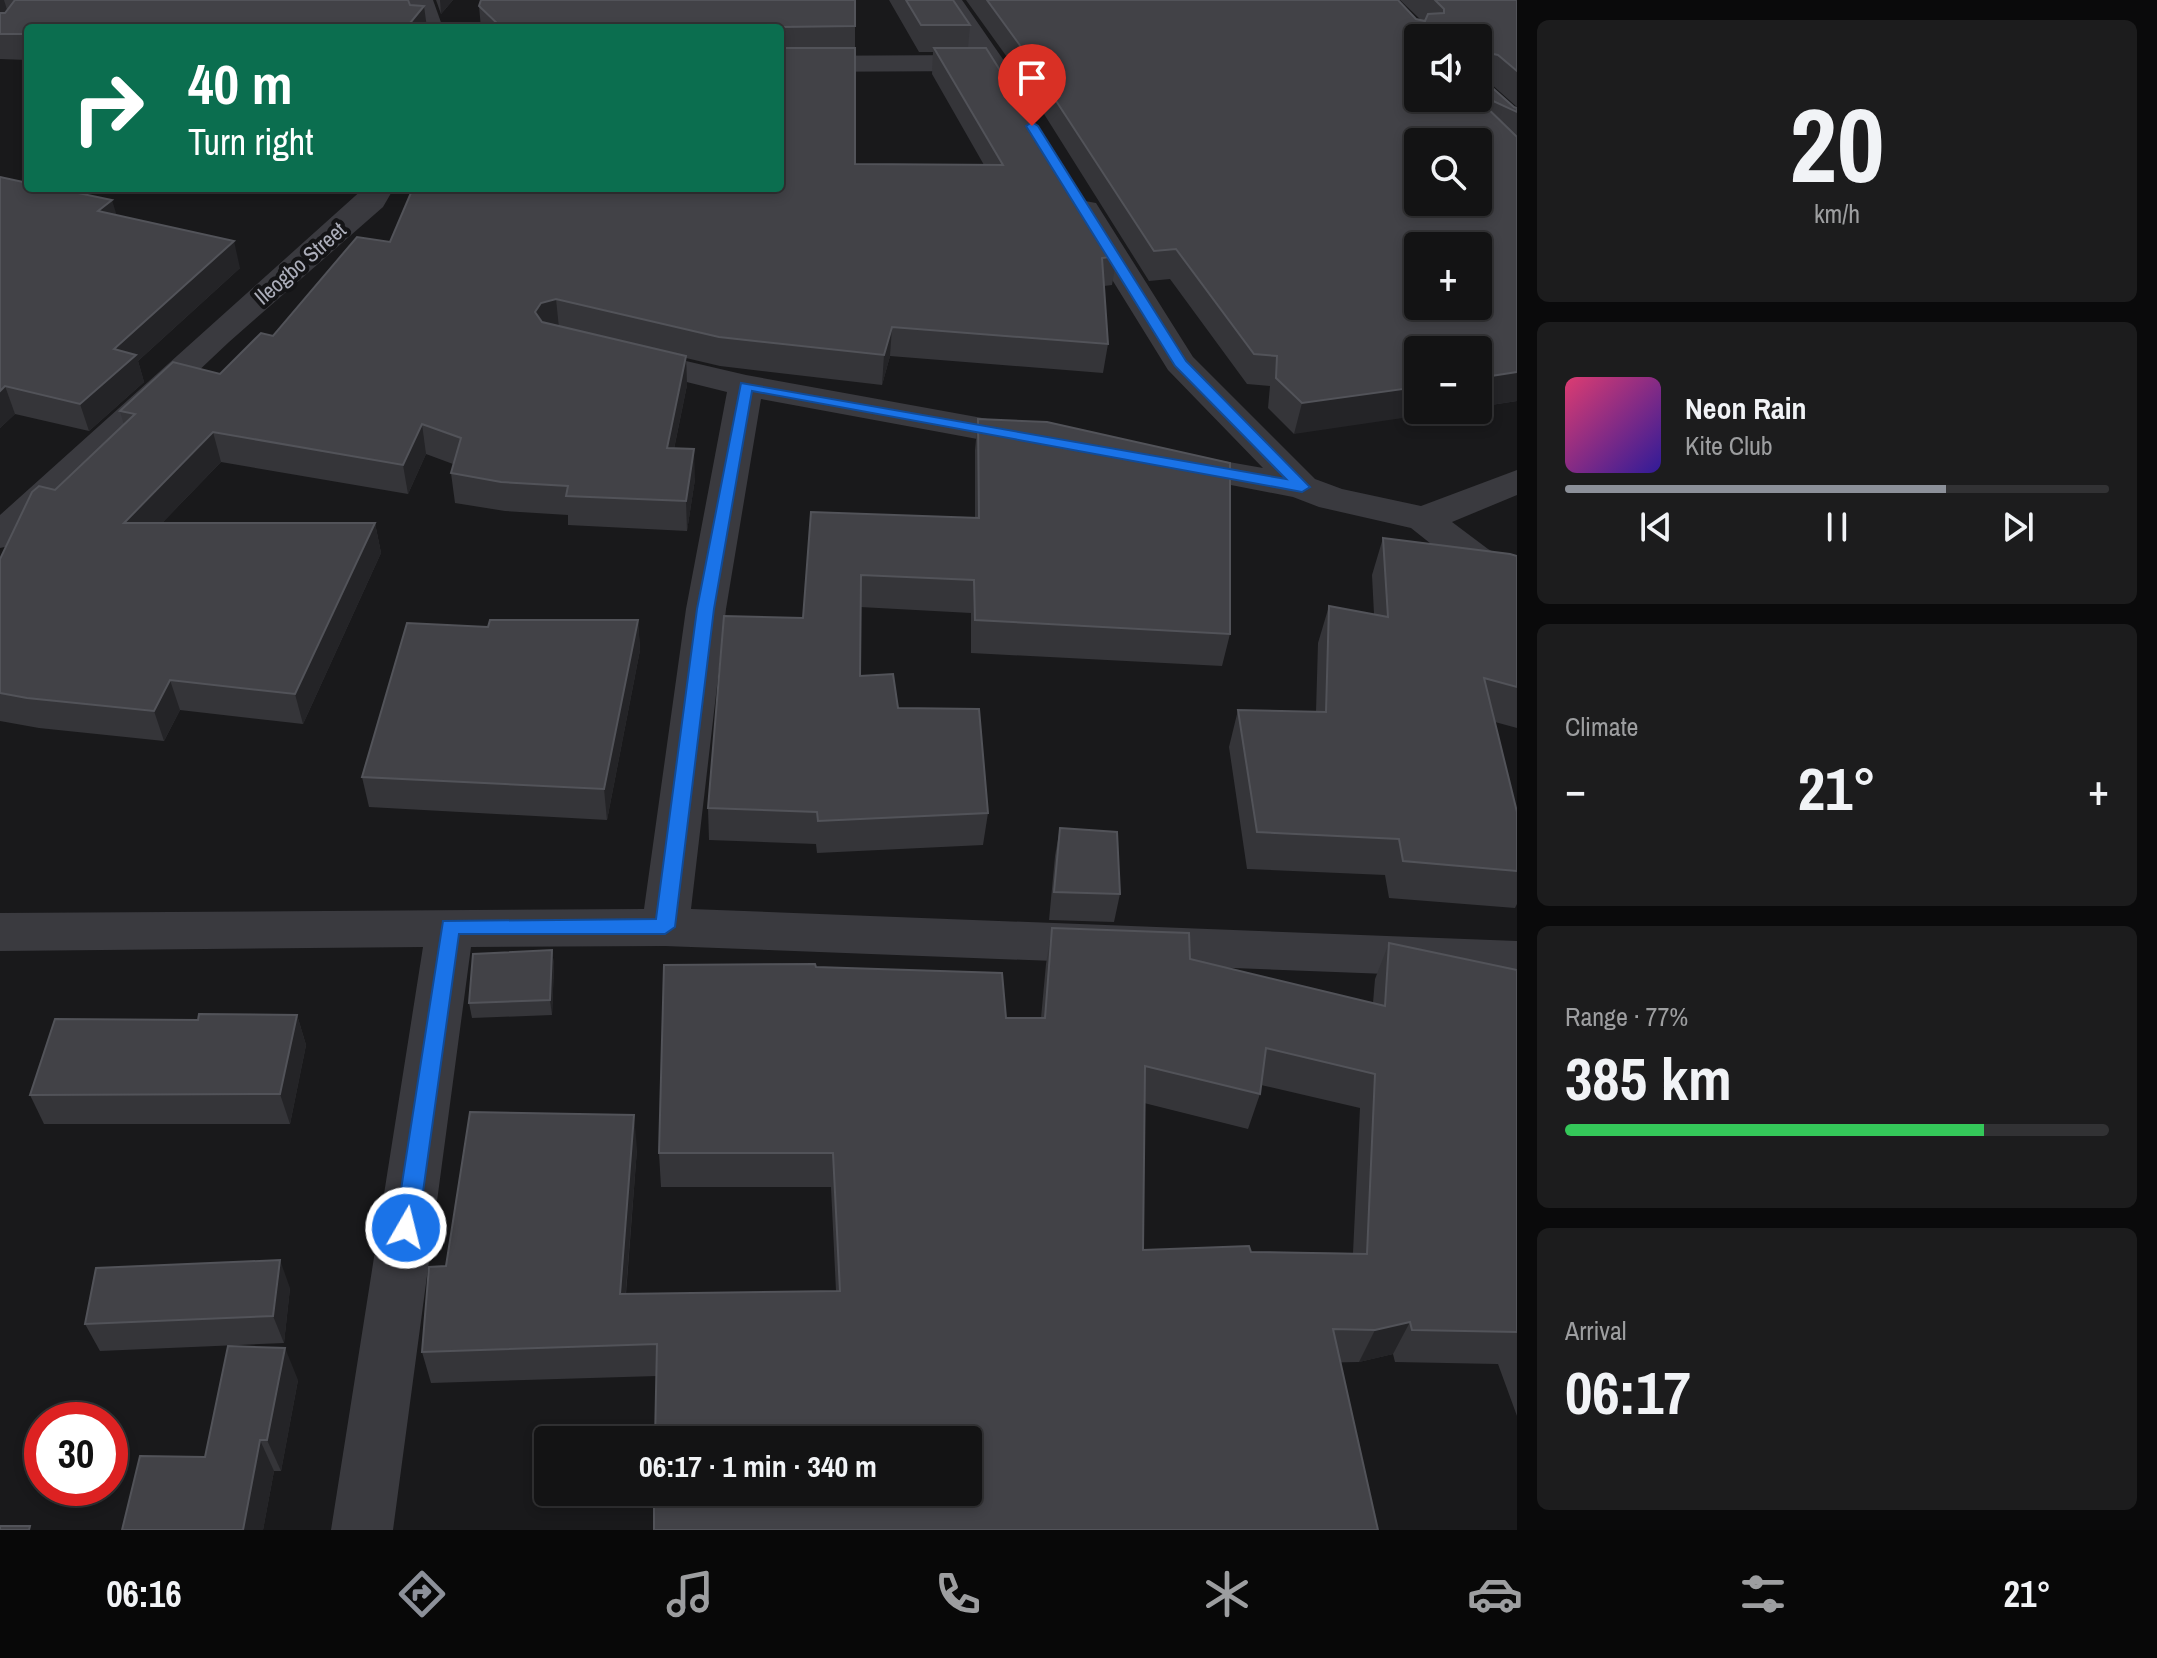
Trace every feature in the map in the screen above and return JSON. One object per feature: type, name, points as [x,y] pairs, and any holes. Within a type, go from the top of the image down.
[{"type":"street","points":[[420,0],[428,24]]},
{"type":"street","points":[[949,0],[1032,126]]},
{"type":"street","points":[[784,64],[993,63]]},
{"type":"street","points":[[1065,179],[1180,363],[1302,487]]},
{"type":"street","name":"Ileogbo Street","points":[[0,536],[217,335],[372,200],[377,192]]},
{"type":"street","points":[[587,347],[746,386],[1070,445]]},
{"type":"street","points":[[665,927],[706,609],[746,386]]},
{"type":"street","points":[[1132,456],[1302,487],[1332,499],[1424,519],[1474,558],[1517,582]]},
{"type":"street","points":[[1424,519],[1517,481]]},
{"type":"street","points":[[362,1530],[450,926]]},
{"type":"street","points":[[0,932],[450,926],[665,927],[1517,960]]},
{"type":"building","points":[[15,0],[408,0],[410,5],[424,6],[409,24],[24,24],[24,34],[0,34],[0,13],[5,13]]},
{"type":"building","points":[[481,0],[855,0],[855,26],[498,24],[479,6]]},
{"type":"building","points":[[906,0],[953,0],[970,25],[921,25]]},
{"type":"building","points":[[987,0],[1398,0],[1416,19],[1425,21],[1428,14],[1444,13],[1435,0],[1517,0],[1517,71],[1492,54],[1492,24],[1404,24],[1404,112],[1491,112],[1517,137],[1517,372],[1492,376],[1492,336],[1404,336],[1404,389],[1302,403],[1276,378],[1277,356],[1254,354],[1176,249],[1154,251]]},
{"type":"building","points":[[784,48],[855,48],[855,164],[1003,165],[934,48],[986,48],[1117,256],[1102,258],[1108,344],[892,327],[884,355],[719,337],[556,299],[541,303],[535,312],[542,322],[686,356],[667,448],[694,449],[686,501],[566,496],[568,486],[501,482],[451,473],[461,438],[422,424],[403,465],[213,432],[124,523],[375,523],[295,694],[170,680],[154,711],[0,693],[0,559],[32,492],[39,486],[55,490],[135,414],[120,411],[173,362],[220,374],[261,333],[273,336],[357,237],[390,242],[411,192],[784,192]]},
{"type":"building","points":[[1492,87],[1517,108],[1517,112],[1492,100]]},
{"type":"building","points":[[0,177],[24,182],[24,192],[73,192],[112,200],[98,211],[234,241],[114,349],[136,355],[80,404],[5,386],[0,391]]},
{"type":"building","points":[[978,419],[1047,422],[1230,463],[1230,634],[975,620],[974,580],[861,575],[860,676],[893,674],[898,708],[979,709],[988,813],[818,821],[817,812],[708,808],[724,616],[803,618],[811,512],[979,518]]},
{"type":"building","points":[[1383,538],[1517,556],[1517,687],[1484,678],[1517,812],[1517,871],[1403,861],[1399,839],[1257,832],[1238,710],[1326,712],[1329,606],[1388,617]]},
{"type":"building","points":[[490,620],[638,620],[604,789],[362,777],[407,623],[488,627]]},
{"type":"building","points":[[1060,828],[1117,832],[1120,894],[1054,892]]},
{"type":"building","points":[[1052,928],[1189,933],[1190,959],[1385,1006],[1389,943],[1517,970],[1517,1332],[1412,1330],[1410,1322],[1375,1330],[1333,1329],[1378,1530],[654,1530],[654,1506],[982,1506],[982,1426],[655,1426],[657,1344],[422,1352],[429,1267],[446,1266],[470,1112],[634,1115],[620,1294],[840,1291],[833,1153],[659,1153],[664,965],[815,964],[816,967],[1002,973],[1006,1018],[1045,1018]],"holes":[[[1266,1048],[1375,1074],[1367,1254],[1251,1252],[1249,1246],[1143,1250],[1145,1066],[1260,1094]]]},
{"type":"building","points":[[552,950],[550,1000],[469,1003],[473,954]]},
{"type":"building","points":[[199,1014],[297,1015],[280,1094],[30,1095],[55,1019],[198,1020]]},
{"type":"building","points":[[280,1260],[273,1316],[85,1324],[96,1268]]},
{"type":"building","points":[[228,1346],[285,1348],[267,1440],[260,1440],[243,1530],[122,1530],[140,1456],[205,1457]]},
{"type":"building","points":[[0,1526],[30,1526],[29,1530],[0,1530]]},
{"type":"route","points":[[406,1228],[450,926],[665,927],[706,609],[746,386],[1302,487],[1180,363],[1032,126]]}]
